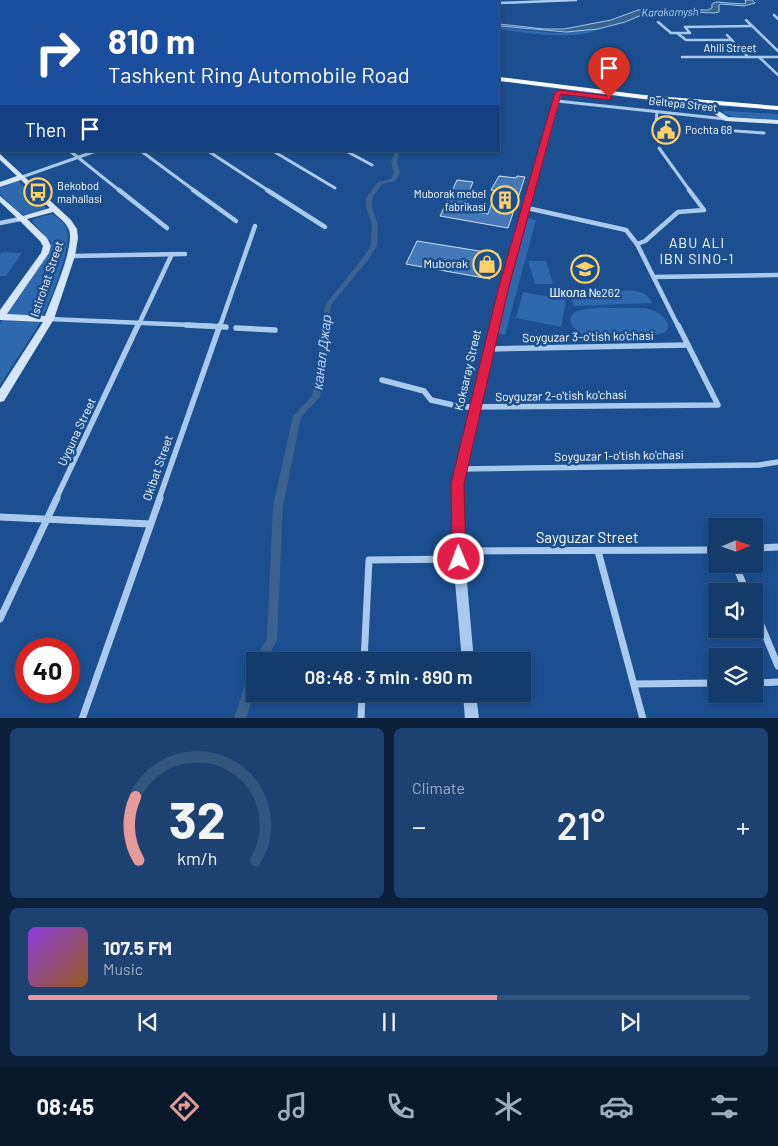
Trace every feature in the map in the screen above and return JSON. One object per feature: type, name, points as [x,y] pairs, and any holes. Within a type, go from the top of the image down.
[{"type":"highway","points":[[500,79],[644,97],[778,108]]},
{"type":"highway","points":[[500,83],[558,96],[778,112]]},
{"type":"main road","points":[[694,106],[715,111],[726,119]]},
{"type":"main road","points":[[715,111],[723,109]]},
{"type":"main road","name":"Beltepa Street","points":[[726,119],[778,122]]},
{"type":"main road","name":"Istirohat Street","points":[[0,156],[56,210],[71,226],[74,233],[71,256],[49,319],[0,398]]},
{"type":"main road","points":[[0,185],[22,177]]},
{"type":"main road","name":"Istirohat Street","points":[[0,198],[44,240],[47,248],[0,317]]},
{"type":"main road","points":[[20,219],[56,210]]},
{"type":"main road","points":[[0,317],[49,319]]},
{"type":"street","points":[[500,3],[576,0]]},
{"type":"street","points":[[774,15],[778,19]]},
{"type":"street","points":[[746,20],[778,50]]},
{"type":"street","points":[[658,22],[671,33],[690,32],[685,27],[752,26]]},
{"type":"street","points":[[677,33],[686,40],[732,40]]},
{"type":"street","points":[[727,35],[748,57]]},
{"type":"street","name":"Ahili Street","points":[[682,57],[778,57]]},
{"type":"street","points":[[759,57],[778,75]]},
{"type":"street","name":"Beltepa Street","points":[[558,96],[656,112],[726,119]]},
{"type":"street","name":"Koksaray Street","points":[[467,652],[459,555],[458,484],[488,349],[558,96]]},
{"type":"street","points":[[655,134],[656,112]]},
{"type":"street","points":[[735,131],[764,133]]},
{"type":"street","points":[[637,244],[645,241],[678,212],[704,210],[659,148]]},
{"type":"street","points":[[71,152],[166,228]]},
{"type":"street","points":[[22,177],[93,152]]},
{"type":"street","points":[[142,152],[236,221]]},
{"type":"street","points":[[210,152],[325,228]]},
{"type":"street","points":[[275,152],[336,188]]},
{"type":"street","points":[[348,152],[372,165]]},
{"type":"street","points":[[527,208],[626,230],[637,244],[688,345]]},
{"type":"street","points":[[0,223],[20,219]]},
{"type":"street","name":"Okibat Street","points":[[82,718],[150,524],[223,327],[255,226]]},
{"type":"street","name":"Uyguna Street","points":[[0,618],[172,254]]},
{"type":"street","points":[[71,256],[185,254]]},
{"type":"street","points":[[654,277],[778,275]]},
{"type":"street","points":[[49,319],[223,327]]},
{"type":"street","points":[[236,328],[275,330]]},
{"type":"street","name":"Soyguzar 3-o'tish ko'chasi","points":[[488,349],[688,345]]},
{"type":"street","name":"Soyguzar 2-o'tish ko'chasi","points":[[382,380],[424,391],[431,400],[441,404],[476,407],[718,405],[688,345]]},
{"type":"street","name":"Soyguzar 1-o'tish ko'chasi","points":[[461,469],[759,465],[778,462]]},
{"type":"street","points":[[0,517],[150,524]]},
{"type":"street","points":[[763,548],[778,548]]},
{"type":"street","name":"Sayguzar Street","points":[[364,652],[369,560],[459,555],[708,550]]},
{"type":"street","points":[[598,552],[643,718]]},
{"type":"street","points":[[763,630],[778,666]]},
{"type":"street","points":[[763,683],[778,682]]},
{"type":"street","points":[[634,684],[708,683]]},
{"type":"street","points":[[361,718],[362,702]]},
{"type":"street","points":[[471,702],[472,718]]},
{"type":"shaded area","points":[[500,27],[555,33],[599,29],[579,35],[500,29]]},
{"type":"shaded area","points":[[500,80],[671,101],[778,110],[668,103]]},
{"type":"shaded area","points":[[723,111],[778,114],[778,120],[733,117]]},
{"type":"shaded area","points":[[18,181],[47,209],[28,215],[20,214],[0,194],[0,188]]},
{"type":"shaded area","points":[[52,214],[63,223],[68,234],[64,258],[47,308],[43,316],[7,315],[52,248],[51,243],[32,221],[36,218]]},
{"type":"shaded area","points":[[528,218],[536,220],[505,335],[496,333]]},
{"type":"shaded area","points":[[2,252],[22,253],[6,276],[0,276],[0,255]]},
{"type":"shaded area","points":[[528,261],[546,261],[553,284],[535,284]]},
{"type":"shaded area","points":[[617,291],[638,291],[646,295],[652,303],[574,306],[569,292],[596,292],[598,297],[619,297]]},
{"type":"shaded area","points":[[523,292],[566,300],[561,327],[516,318]]},
{"type":"shaded area","points":[[643,308],[654,311],[664,317],[668,324],[667,331],[639,337],[591,337],[579,333],[571,322],[572,314],[581,310]]},
{"type":"shaded area","points":[[3,320],[41,321],[0,385],[0,324]]},
{"type":"water","name":"Karakamysh","points":[[745,0],[752,0],[755,3],[744,6],[721,4],[719,5],[719,12],[714,13],[670,14],[649,12],[625,22],[598,29],[566,32],[500,26],[500,24],[564,29],[611,20],[638,10],[708,10],[716,2],[746,3]]},
{"type":"building","name":"Muborak mebel fabrikasi","points":[[499,176],[525,177],[508,228],[440,216],[457,180],[473,182],[462,210],[488,214],[496,191],[491,190]]},
{"type":"building","name":"Muborak mebel fabrikasi","points":[[417,241],[498,254],[490,279],[406,264]]},
{"type":"waterway","name":"канал Джар","points":[[265,652],[272,640],[278,506],[297,416],[316,397],[328,305],[365,260],[374,246],[375,225],[369,207],[369,198],[380,183],[393,180],[397,173],[394,162],[398,152]]},
{"type":"waterway","name":"канал Джар","points":[[240,718],[246,699]]},
{"type":"place","name":"Pochta 68","points":[[666,130]]},
{"type":"place","name":"Bekobod mahallasi","points":[[38,192]]},
{"type":"place","name":"Muborak mebel fabrikasi","points":[[505,200]]},
{"type":"place","name":"Muborak","points":[[487,264]]},
{"type":"place","name":"Школа №262","points":[[585,269]]},
{"type":"district","name":"ABU ALI IBN SINO-1","points":[[697,252]]},
{"type":"route","points":[[459,559],[458,484],[503,290],[558,95],[559,92],[609,98]]}]
